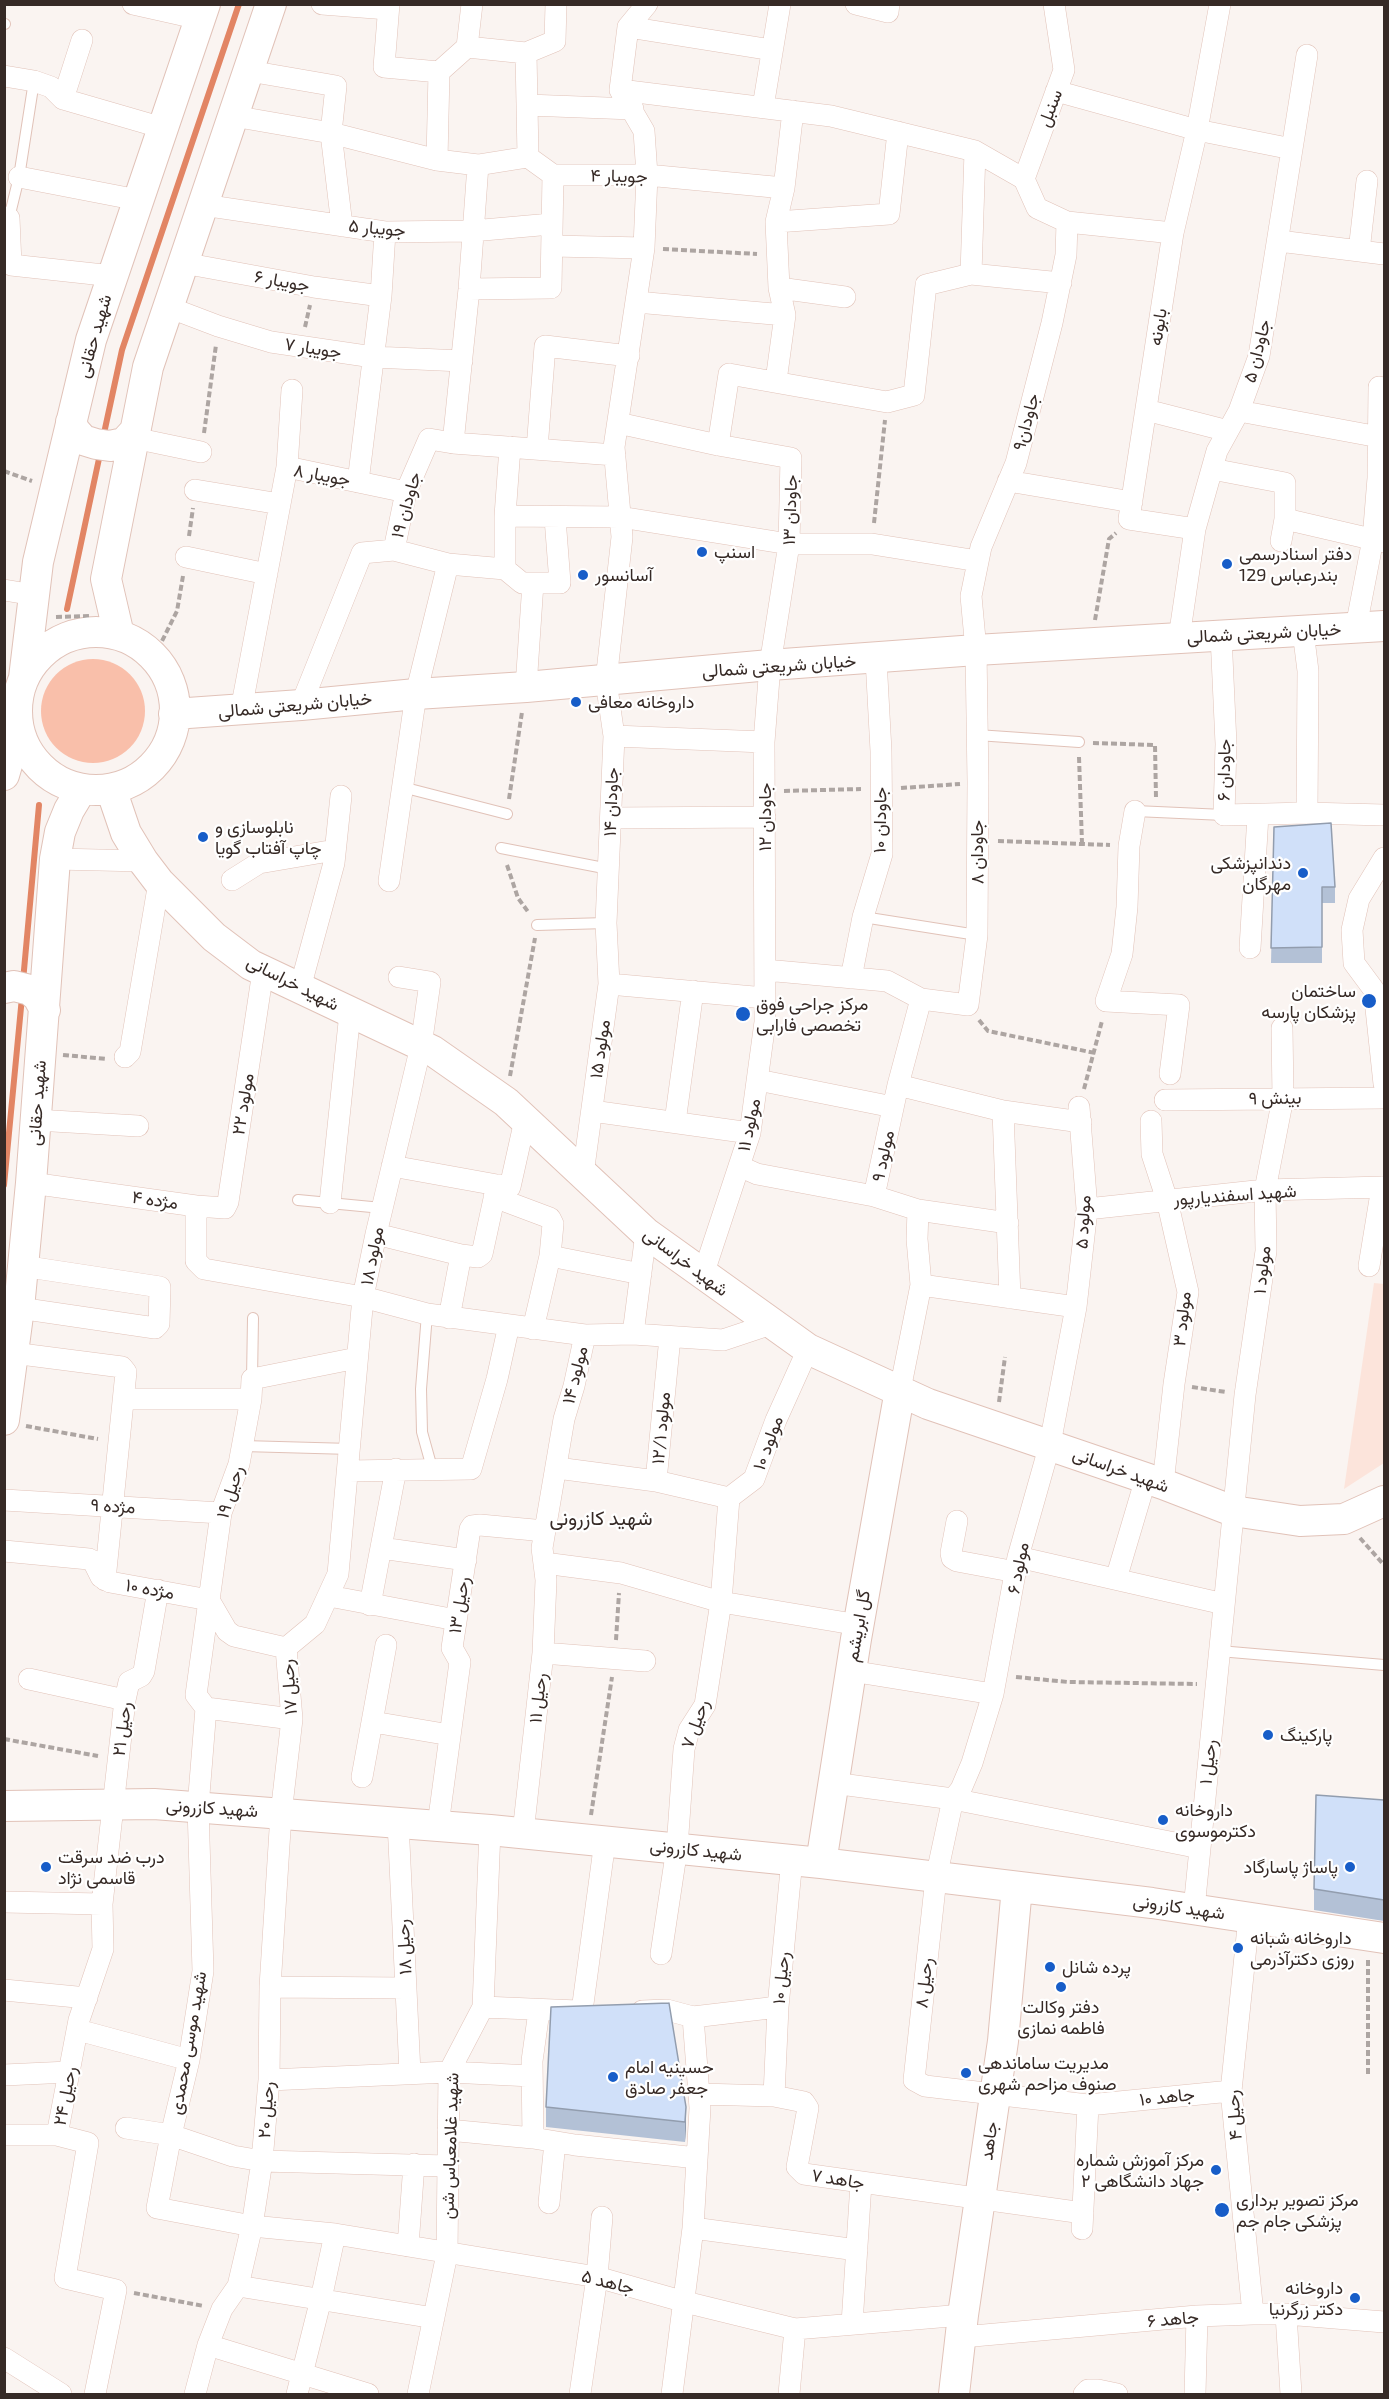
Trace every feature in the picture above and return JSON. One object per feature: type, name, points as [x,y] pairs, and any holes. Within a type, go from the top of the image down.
[{"type":"main road","points":[[12,720],[28,752],[42,770],[59,782],[81,790],[105,791],[144,775],[158,761],[168,744],[175,722],[174,698],[167,676],[154,657],[116,625],[106,579],[148,367],[271,4]]},
{"type":"main road","name":"شهید حقانی","points":[[24,678],[38,562],[91,340],[202,12]]},
{"type":"main road","points":[[71,422],[83,440],[96,444],[110,446],[124,443],[135,435]]},
{"type":"main road","points":[[4,775],[12,720],[24,678],[36,659],[53,644],[74,635],[96,632],[116,625]]},
{"type":"main road","name":"خیابان شریعتی شمالی","points":[[174,714],[976,650],[1370,627]]},
{"type":"main road","name":"شهید خراسانی","points":[[111,789],[126,833],[151,872],[214,937],[263,971],[433,1051],[516,1111],[646,1233],[808,1349],[928,1404],[1050,1444],[1233,1511],[1300,1521],[1344,1519],[1384,1501]]},
{"type":"main road","name":"شهید حقانی","points":[[10,1422],[56,859],[60,832],[81,790]]},
{"type":"main road","points":[[4,988],[14,986],[30,990],[38,997],[45,1010]]},
{"type":"main road","name":"گل ابریشم","points":[[806,1861],[833,1783],[900,1390]]},
{"type":"main road","name":"شهید کازرونی","points":[[4,1806],[198,1807],[523,1833],[806,1861],[1194,1909],[1376,1936]]},
{"type":"main road","name":"جاهد","points":[[954,2394],[1011,1968],[1017,1887]]},
{"type":"street","points":[[133,4],[202,12]]},
{"type":"street","points":[[322,4],[388,7],[384,67],[439,72]]},
{"type":"street","points":[[437,160],[439,72],[467,47],[472,4]]},
{"type":"street","points":[[467,47],[526,53],[555,41],[556,4]]},
{"type":"street","points":[[606,681],[622,537],[615,455],[644,248],[647,175],[644,131],[620,90],[628,27],[647,4]]},
{"type":"street","points":[[763,107],[780,4]]},
{"type":"street","points":[[856,4],[888,12],[889,4]]},
{"type":"street","name":"سنبل","points":[[1024,179],[1064,70],[1054,4]]},
{"type":"street","name":"بابونه","points":[[1130,511],[1173,233],[1197,130],[1220,4]]},
{"type":"street","points":[[628,27],[772,50]]},
{"type":"street","points":[[63,99],[82,40]]},
{"type":"street","points":[[526,53],[528,157]]},
{"type":"street","name":"جاودان ۵","points":[[1179,638],[1195,529],[1217,451],[1239,411],[1260,356],[1307,55]]},
{"type":"street","points":[[249,70],[336,86],[332,133],[342,226]]},
{"type":"street","points":[[4,76],[33,81],[51,87],[63,99],[163,128]]},
{"type":"street","points":[[620,90],[831,116],[975,151],[1024,179],[1037,208],[1066,222],[1173,233]]},
{"type":"street","points":[[1056,91],[1197,130],[1292,149]]},
{"type":"street","points":[[527,105],[633,109]]},
{"type":"street","points":[[776,381],[785,315],[779,288],[776,222],[784,188],[793,111]]},
{"type":"street","points":[[233,116],[332,133],[437,160],[478,165],[528,157],[553,175],[551,288],[469,289]]},
{"type":"street","points":[[776,222],[889,214],[898,132]]},
{"type":"street","points":[[971,274],[975,151]]},
{"type":"street","points":[[478,165],[469,289],[453,443],[615,455]]},
{"type":"street","name":"جویبار ۴","points":[[553,175],[647,175],[784,188]]},
{"type":"street","points":[[19,177],[138,200]]},
{"type":"street","points":[[1359,251],[1367,181]]},
{"type":"street","name":"جویبار ۵","points":[[203,205],[385,232],[472,231],[551,224]]},
{"type":"street","points":[[7,217],[8,264],[113,276]]},
{"type":"street","name":"جاودان۹","points":[[976,650],[971,596],[978,561],[1021,442],[1066,255],[1066,222]]},
{"type":"street","points":[[358,482],[381,296],[385,232]]},
{"type":"street","points":[[1279,241],[1384,254]]},
{"type":"street","points":[[552,246],[644,248]]},
{"type":"street","name":"جویبار ۶","points":[[183,263],[314,287],[381,296]]},
{"type":"street","points":[[718,445],[729,374],[887,402],[914,395],[926,285],[971,274],[1060,283]]},
{"type":"street","points":[[779,288],[845,297]]},
{"type":"street","points":[[636,302],[785,315]]},
{"type":"street","name":"جویبار ۷","points":[[168,307],[218,326],[271,342],[373,357],[462,361]]},
{"type":"street","points":[[537,449],[545,346],[628,356]]},
{"type":"street","points":[[1370,627],[1379,541],[1379,387]]},
{"type":"street","points":[[287,466],[292,390]]},
{"type":"street","points":[[1146,410],[1228,431]]},
{"type":"street","points":[[1239,411],[1379,437]]},
{"type":"street","name":"جاودان ۱۳","points":[[618,423],[791,458],[789,544],[770,665]]},
{"type":"street","points":[[135,435],[201,452]]},
{"type":"street","name":"جاودان ۱۹","points":[[453,443],[429,439],[406,492],[394,550],[448,564],[505,569]]},
{"type":"street","points":[[510,447],[505,516],[505,569],[522,583],[560,583],[555,518]]},
{"type":"street","name":"جویبار ۸","points":[[195,490],[280,504],[287,466],[406,492]]},
{"type":"street","points":[[1212,469],[1285,483],[1286,519],[1281,540]]},
{"type":"street","points":[[1008,481],[1195,529]]},
{"type":"street","points":[[241,710],[280,504]]},
{"type":"street","points":[[505,516],[620,518],[789,544],[872,544],[978,561]]},
{"type":"street","points":[[1286,519],[1379,541]]},
{"type":"street","points":[[301,705],[362,553],[394,550]]},
{"type":"street","points":[[186,557],[267,574]]},
{"type":"street","points":[[389,881],[416,694],[448,564]]},
{"type":"street","points":[[526,687],[533,583]]},
{"type":"street","points":[[4,590],[33,607]]},
{"type":"street","points":[[1302,631],[1308,670],[1307,813]]},
{"type":"street","name":"جاودان ۶","points":[[1221,636],[1226,744],[1224,815]]},
{"type":"street","name":"جاودان ۸","points":[[968,1005],[977,935],[976,650]]},
{"type":"street","name":"جاودان ۱۰","points":[[851,978],[863,917],[882,854],[876,659]]},
{"type":"street","name":"جاودان ۱۲","points":[[765,970],[764,742],[770,665]]},
{"type":"street","name":"جاودان ۱۴","points":[[606,681],[614,736],[606,923]]},
{"type":"street","points":[[614,736],[764,742]]},
{"type":"street","points":[[300,988],[334,862],[340,796]]},
{"type":"street","points":[[1135,811],[1129,846],[1127,907],[1122,954],[1106,1001],[1179,1005],[1170,1074]]},
{"type":"street","points":[[1224,815],[1307,813],[1384,815]]},
{"type":"street","points":[[1250,948],[1257,815]]},
{"type":"street","points":[[611,818],[765,817]]},
{"type":"street","points":[[232,880],[259,863],[335,850]]},
{"type":"street","points":[[56,859],[151,872],[130,1052],[125,1058]]},
{"type":"street","points":[[1381,869],[1359,899],[1352,930],[1354,963],[1380,1002],[1384,1084]]},
{"type":"street","name":"مولود ۱۵","points":[[583,1174],[609,984],[606,923]]},
{"type":"street","points":[[765,970],[887,981],[921,999],[968,1005]]},
{"type":"street","name":"مولود ۱۱","points":[[703,1275],[750,1133],[765,1022],[765,970]]},
{"type":"street","name":"مولود ۲۲","points":[[196,1206],[225,1208],[228,1202],[263,971]]},
{"type":"street","name":"مولود ۱۸","points":[[349,1471],[363,1298],[421,1046],[430,982],[399,977]]},
{"type":"street","points":[[609,984],[765,998]]},
{"type":"street","points":[[675,1122],[693,991]]},
{"type":"street","name":"مولود ۹","points":[[921,999],[898,1085],[874,1196],[918,1210],[1008,1223]]},
{"type":"street","points":[[330,1203],[350,1013]]},
{"type":"street","name":"مولود ۱","points":[[1224,1604],[1245,1395],[1266,1251],[1265,1190],[1283,1098],[1282,1028]]},
{"type":"street","points":[[758,1080],[893,1107]]},
{"type":"street","points":[[898,1085],[1004,1111],[1080,1115]]},
{"type":"street","name":"بینش ۹","points":[[1165,1100],[1384,1098]]},
{"type":"street","points":[[496,1191],[510,1187],[516,1111]]},
{"type":"street","points":[[592,1111],[750,1133]]},
{"type":"street","points":[[1004,1111],[1010,1298]]},
{"type":"street","name":"مولود ۵","points":[[1050,1444],[1076,1307],[1087,1209],[1080,1115]]},
{"type":"street","points":[[36,1120],[138,1126]]},
{"type":"street","name":"مولود ۳","points":[[1116,1579],[1154,1481],[1174,1384],[1188,1292],[1167,1200],[1152,1154],[1151,1121]]},
{"type":"street","points":[[392,1166],[496,1191],[552,1220],[550,1256],[533,1329]]},
{"type":"street","points":[[739,1166],[757,1174],[874,1196]]},
{"type":"street","name":"مژده ۴","points":[[31,1183],[196,1206],[196,1262],[204,1269],[363,1298],[449,1318],[585,1335]]},
{"type":"street","points":[[1369,1266],[1383,1187]]},
{"type":"street","name":"شهید اسفندیارپور","points":[[1087,1209],[1265,1190],[1383,1187]]},
{"type":"street","points":[[376,1234],[461,1255],[480,1257],[496,1191]]},
{"type":"street","points":[[900,1390],[921,1285],[917,1239],[918,1210]]},
{"type":"street","points":[[633,1334],[646,1233]]},
{"type":"street","points":[[449,1318],[461,1255]]},
{"type":"street","points":[[550,1256],[641,1274]]},
{"type":"street","points":[[19,1308],[156,1328],[159,1324],[160,1287],[22,1266]]},
{"type":"street","points":[[921,1285],[1076,1307]]},
{"type":"street","name":"مولود ۱۴","points":[[544,1563],[542,1548],[564,1419],[585,1335],[633,1334],[723,1340],[771,1324]]},
{"type":"street","points":[[349,1471],[471,1469],[497,1379],[509,1325]]},
{"type":"street","name":"مولود ۱۲/۱","points":[[670,1337],[656,1481],[729,1498]]},
{"type":"street","name":"مولود ۱۰","points":[[729,1498],[754,1479],[776,1420],[808,1349]]},
{"type":"street","points":[[14,1353],[122,1367],[126,1372],[105,1580]]},
{"type":"street","points":[[124,1400],[252,1389],[357,1358]]},
{"type":"street","name":"رحیل ۱۹","points":[[198,1807],[206,1708],[196,1695],[221,1513],[239,1464],[252,1389]]},
{"type":"street","name":"مولود ۶","points":[[936,1878],[953,1799],[961,1789],[972,1763],[995,1685],[1017,1564],[1050,1444]]},
{"type":"street","points":[[556,1468],[656,1481]]},
{"type":"street","points":[[370,1605],[396,1470]]},
{"type":"street","name":"رحیل ۱۷","points":[[281,1814],[292,1719],[286,1648],[315,1624],[338,1574],[349,1471]]},
{"type":"street","points":[[721,1602],[729,1498]]},
{"type":"street","name":"مژده ۹","points":[[4,1500],[221,1513]]},
{"type":"street","points":[[957,1521],[951,1553],[952,1558],[957,1561],[1017,1564],[1116,1579],[1224,1604]]},
{"type":"street","name":"رحیل ۱۳","points":[[438,1825],[460,1662],[452,1652],[470,1529],[472,1526],[545,1531]]},
{"type":"street","points":[[381,1548],[466,1560]]},
{"type":"street","name":"مژده ۱۰","points":[[4,1551],[89,1559],[93,1561],[105,1580],[209,1600]]},
{"type":"street","points":[[544,1563],[621,1573],[721,1602],[859,1625]]},
{"type":"street","name":"رحیل ۱۱","points":[[523,1833],[543,1653],[546,1580],[544,1563]]},
{"type":"street","name":"رحیل ۲۱","points":[[112,1805],[125,1700],[129,1682],[141,1676],[144,1671],[159,1590]]},
{"type":"street","points":[[329,1596],[456,1620]]},
{"type":"street","points":[[209,1600],[227,1631],[234,1636],[286,1648]]},
{"type":"street","name":"رحیل ۷","points":[[661,1954],[677,1848],[686,1739],[705,1705],[721,1602]]},
{"type":"street","name":"رحیل ۱","points":[[1194,1909],[1224,1604]]},
{"type":"street","points":[[362,1777],[386,1645]]},
{"type":"street","points":[[543,1653],[645,1661]]},
{"type":"street","points":[[851,1671],[995,1685]]},
{"type":"street","points":[[29,1679],[125,1700]]},
{"type":"street","points":[[206,1708],[292,1719]]},
{"type":"street","points":[[373,1722],[450,1735]]},
{"type":"street","points":[[833,1783],[953,1799],[1200,1848]]},
{"type":"street","name":"رحیل ۲۴","points":[[112,1805],[102,1904],[103,1949],[78,2030],[57,2135],[88,2144],[65,2278],[116,2290]]},
{"type":"street","name":"شهید موسی محمدی","points":[[198,1807],[203,1971],[189,2060],[157,2208],[252,2226]]},
{"type":"street","name":"رحیل ۲۰","points":[[195,2394],[208,2345],[222,2309],[238,2286],[252,2226],[262,2161],[269,2080],[270,1987],[281,1814]]},
{"type":"street","name":"رحیل ۱۸","points":[[398,1822],[410,2073]]},
{"type":"street","name":"شهید غلامعباس شن","points":[[418,2394],[447,2254],[449,2072],[483,2007],[490,1830]]},
{"type":"street","points":[[582,2011],[596,1840]]},
{"type":"street","name":"رحیل ۱۰","points":[[774,2096],[778,2007],[806,1861]]},
{"type":"street","name":"رحیل ۸","points":[[920,2085],[914,2080],[936,1878]]},
{"type":"street","points":[[4,1902],[102,1904]]},
{"type":"street","name":"رحیل ۴","points":[[1249,1917],[1231,2091],[1253,2314]]},
{"type":"street","points":[[270,1987],[406,1988]]},
{"type":"street","points":[[4,1990],[87,1998]]},
{"type":"street","points":[[483,2007],[539,2011],[667,2010],[693,2017],[778,2007]]},
{"type":"street","points":[[533,2138],[532,2061],[539,2011]]},
{"type":"street","points":[[676,2393],[693,2229],[697,2158],[699,2094],[693,2017]]},
{"type":"street","points":[[78,2030],[189,2060]]},
{"type":"street","points":[[4,2075],[69,2072]]},
{"type":"street","points":[[269,2080],[449,2072],[532,2076]]},
{"type":"street","name":"جاهد ۱۰","points":[[920,2085],[1088,2104],[1231,2091]]},
{"type":"street","name":"جاهد ۷","points":[[699,2094],[774,2096],[804,2102],[808,2108],[797,2167],[804,2174],[981,2198],[1083,2221],[1088,2104]]},
{"type":"street","points":[[126,2128],[171,2135],[233,2156],[262,2161],[447,2166]]},
{"type":"street","points":[[448,2130],[697,2158]]},
{"type":"street","points":[[4,2135],[57,2135]]},
{"type":"street","points":[[549,2203],[555,2142]]},
{"type":"street","points":[[408,2246],[414,2164]]},
{"type":"street","points":[[852,2324],[861,2183]]},
{"type":"street","points":[[580,2394],[597,2277],[602,2217]]},
{"type":"street","name":"جاهد ۵","points":[[252,2226],[334,2235],[597,2277],[685,2302],[795,2329],[852,2324],[962,2326]]},
{"type":"street","points":[[693,2229],[857,2250]]},
{"type":"street","points":[[297,2394],[321,2299],[334,2235]]},
{"type":"street","points":[[238,2286],[434,2318]]},
{"type":"street","points":[[95,2394],[116,2290]]},
{"type":"street","name":"جاهد ۶","points":[[962,2326],[1253,2314],[1286,2314],[1384,2322]]},
{"type":"street","points":[[1286,2314],[1291,2394]]},
{"type":"street","points":[[1195,2394],[1197,2316]]},
{"type":"street","points":[[789,2394],[795,2329]]},
{"type":"street","points":[[208,2345],[368,2394]]},
{"type":"street","points":[[4,2358],[61,2394]]},
{"type":"street","points":[[1084,2394],[1098,2390],[1116,2394]]},
{"type":"lane","points":[[7,217],[19,177],[33,81]]},
{"type":"lane","points":[[977,735],[1079,742]]},
{"type":"lane","points":[[402,787],[507,814]]},
{"type":"lane","name":"جاودان ۶","points":[[1135,811],[1224,815]]},
{"type":"lane","points":[[501,848],[609,869]]},
{"type":"lane","points":[[863,917],[977,935]]},
{"type":"lane","points":[[537,925],[606,923]]},
{"type":"lane","points":[[298,1200],[382,1208]]},
{"type":"lane","points":[[427,1314],[421,1400],[422,1432],[432,1468]]},
{"type":"lane","points":[[252,1389],[254,1318]]},
{"type":"lane","points":[[243,1446],[351,1449]]},
{"type":"lane","points":[[1219,1651],[1384,1665]]},
{"type":"path","points":[[644,248],[777,255]]},
{"type":"path","points":[[872,544],[887,402]]},
{"type":"path","points":[[1090,644],[1109,539],[1130,511]]},
{"type":"path","points":[[33,607],[116,625]]},
{"type":"path","points":[[507,814],[526,687]]},
{"type":"path","points":[[1082,843],[1079,742],[1155,745],[1156,812]]},
{"type":"path","points":[[764,791],[881,789],[978,782]]},
{"type":"path","points":[[977,840],[1129,846]]},
{"type":"path","points":[[501,848],[518,898],[537,925],[516,1111]]},
{"type":"path","points":[[1080,1115],[1106,1001]]},
{"type":"path","points":[[968,1005],[988,1031],[1095,1053]]},
{"type":"path","points":[[41,1053],[125,1058]]},
{"type":"path","points":[[995,1426],[1005,1357]]},
{"type":"path","points":[[1174,1384],[1245,1395]]},
{"type":"path","points":[[10,1422],[120,1442]]},
{"type":"path","points":[[1344,1519],[1384,1565]]},
{"type":"path","points":[[596,1840],[615,1658],[621,1573]]},
{"type":"path","points":[[995,1685],[1068,1682],[1216,1684]]},
{"type":"path","points":[[4,1739],[118,1760]]},
{"type":"path","points":[[1368,2074],[1376,1936]]},
{"type":"path","points":[[116,2290],[222,2309]]},
{"type":"shaded area","points":[[93,659],[113,663],[130,674],[141,691],[145,711],[141,731],[130,748],[113,759],[93,763],[73,759],[56,748],[45,731],[41,711],[45,691],[56,674],[73,663]]},
{"type":"shaded area","points":[[1374,1283],[1384,1284],[1384,1463],[1344,1489]]},
{"type":"building","points":[[1331,823],[1335,887],[1322,887],[1322,947],[1271,948],[1274,827]]},
{"type":"building","name":"پاساژ پاسارگاد","points":[[1316,1795],[1384,1800],[1384,1900],[1314,1889]]},
{"type":"building","name":"حسینیه امام جعفر صادق","points":[[669,2003],[686,2107],[685,2122],[546,2107],[551,2007]]},
{"type":"waterway","points":[[103,438],[122,350],[239,4]]},
{"type":"waterway","points":[[67,609],[100,454]]},
{"type":"waterway","points":[[23,981],[39,805]]},
{"type":"waterway","points":[[4,1185],[22,997]]},
{"type":"place","name":"اسنپ","points":[[702,552]]},
{"type":"place","name":"دفتر اسنادرسمی 129 بندرعباس","points":[[1227,564]]},
{"type":"place","name":"آسانسور","points":[[583,575]]},
{"type":"place","name":"داروخانه معافی","points":[[576,702]]},
{"type":"place","name":"نابلوسازی و چاپ آفتاب گویا","points":[[203,837]]},
{"type":"place","name":"دندانپزشکی مهرگان","points":[[1303,873]]},
{"type":"place","name":"ساختمان پزشکان پارسه","points":[[1369,1001]]},
{"type":"place","name":"مرکز جراحی فوق تخصصی فارابی","points":[[743,1014]]},
{"type":"place","name":"پارکینگ","points":[[1268,1735]]},
{"type":"place","name":"داروخانه دکترموسوی","points":[[1163,1820]]},
{"type":"place","name":"درب ضد سرقت قاسمی نژاد","points":[[46,1867]]},
{"type":"place","name":"پاساژ پاسارگاد","points":[[1350,1867]]},
{"type":"place","name":"داروخانه شبانه روزی دکترآذرمی","points":[[1238,1948]]},
{"type":"place","name":"پرده شانل","points":[[1050,1967]]},
{"type":"place","name":"دفتر وکالت فاطمه نمازی","points":[[1061,1987]]},
{"type":"place","name":"مدیریت ساماندهی صنوف مزاحم شهری","points":[[966,2073]]},
{"type":"place","name":"حسینیه امام جعفر صادق","points":[[613,2077]]},
{"type":"place","name":"مرکز آموزش شماره ۲ جهاد دانشگاهی","points":[[1216,2170]]},
{"type":"place","name":"مرکز تصویر برداری پزشکی جام جم","points":[[1222,2210]]},
{"type":"place","name":"داروخانه دکتر زرگرنیا","points":[[1355,2298]]},
{"type":"district","name":"شهید کازرونی","points":[[601,1518]]}]
